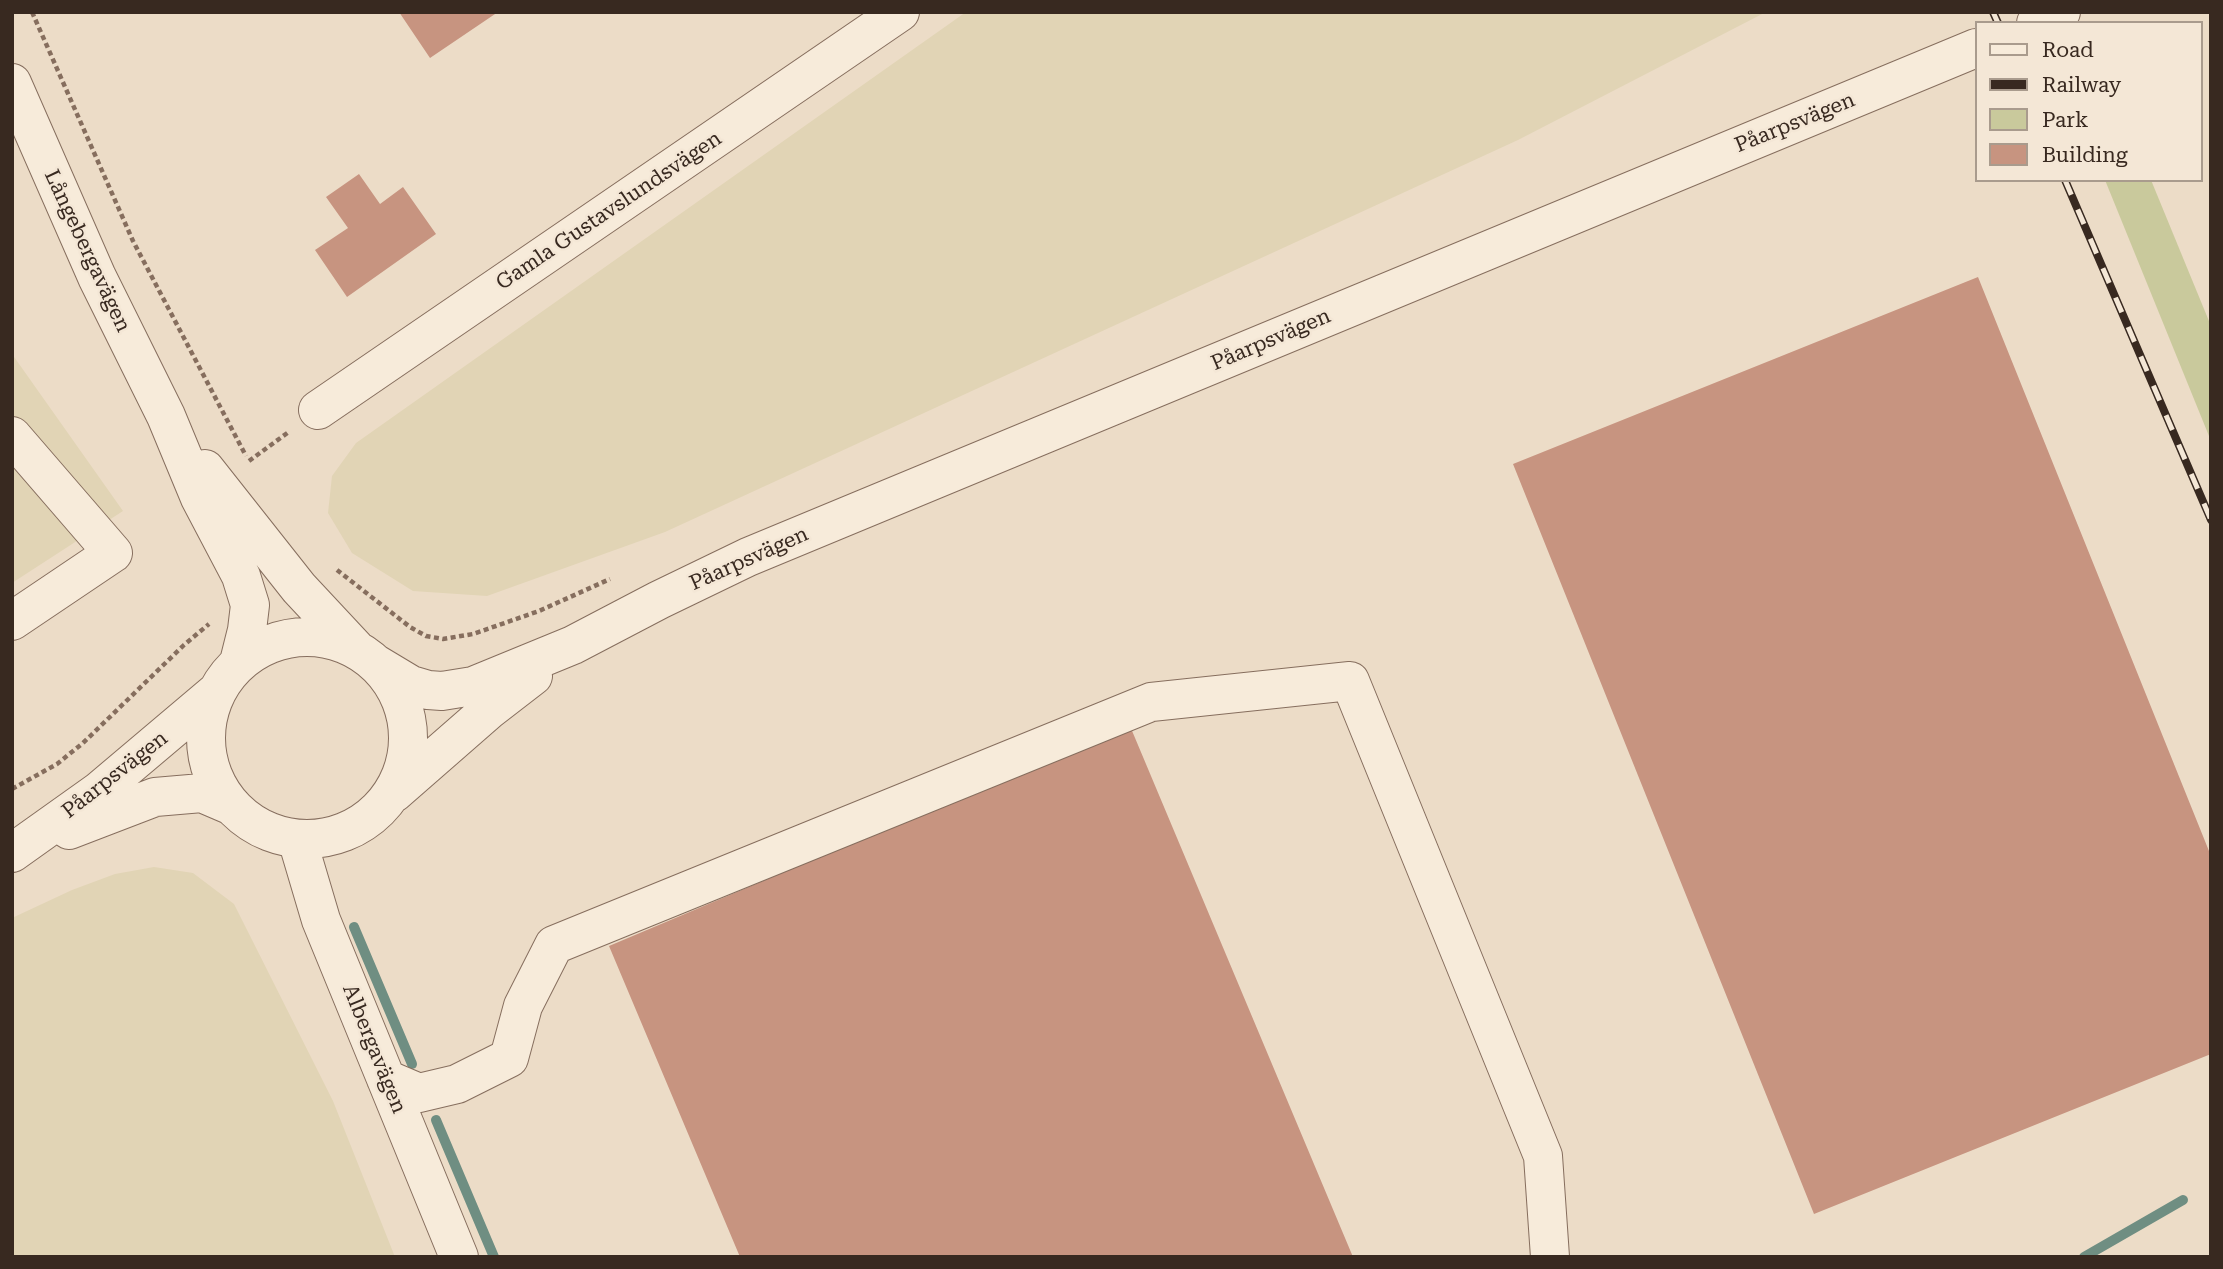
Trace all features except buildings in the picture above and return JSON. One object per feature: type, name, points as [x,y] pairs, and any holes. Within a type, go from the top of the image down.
[{"type":"street","name":"Gamla Gustavslundsvägen","points":[[318,410],[901,12]]},
{"type":"street","points":[[2040,21],[2060,12]]},
{"type":"street","name":"Påarpsvägen","points":[[367,657],[411,685],[428,690],[456,690],[473,686],[573,645],[748,557],[1974,49]]},
{"type":"street","name":"Långebergavägen","points":[[12,83],[97,277],[166,416],[200,498],[241,576],[250,606],[239,662]]},
{"type":"street","name":"Långebergavägen","points":[[166,416],[216,485],[299,588],[367,657]]},
{"type":"street","points":[[12,436],[113,553],[12,621]]},
{"type":"street","points":[[309,636],[334,640],[367,657],[392,683],[403,705],[408,729],[407,754],[400,778],[388,799],[370,817],[348,831],[323,838],[297,839],[272,834],[249,822],[230,805],[214,780],[206,752],[206,722],[215,693],[226,677],[239,662],[260,648],[284,639],[309,636]]},
{"type":"street","name":"Påarpsvägen","points":[[388,799],[489,710],[573,645]]},
{"type":"street","points":[[386,1079],[419,1093],[457,1084],[509,1058],[523,1006],[554,945],[1152,702],[1350,681],[1543,1156],[1550,1257]]},
{"type":"street","name":"Påarpsvägen","points":[[12,854],[99,791],[215,693]]},
{"type":"street","name":"Påarpsvägen","points":[[12,854],[155,797],[202,793],[230,805]]},
{"type":"street","name":"Albergavägen","points":[[297,839],[321,920],[459,1257]]},
{"type":"path","points":[[33,12],[132,241],[256,471]]},
{"type":"path","points":[[249,461],[318,410]]},
{"type":"shaded area","points":[[966,12],[1766,12],[1518,140],[665,532],[487,596],[413,591],[352,553],[328,513],[332,476],[356,443]]},
{"type":"shaded area","points":[[12,354],[123,511],[12,583]]},
{"type":"shaded area","points":[[154,867],[193,873],[234,904],[333,1101],[395,1257],[12,1257],[12,918],[72,890],[115,874]]},
{"type":"green space","points":[[2106,182],[2152,182],[2211,326],[2211,441]]},
{"type":"waterway","points":[[354,927],[412,1064]]},
{"type":"waterway","points":[[436,1120],[494,1257]]},
{"type":"waterway","points":[[2084,1257],[2183,1200]]},
{"type":"railway","points":[[1993,12],[1997,21]]},
{"type":"railway","points":[[2066,182],[2211,520]]}]
